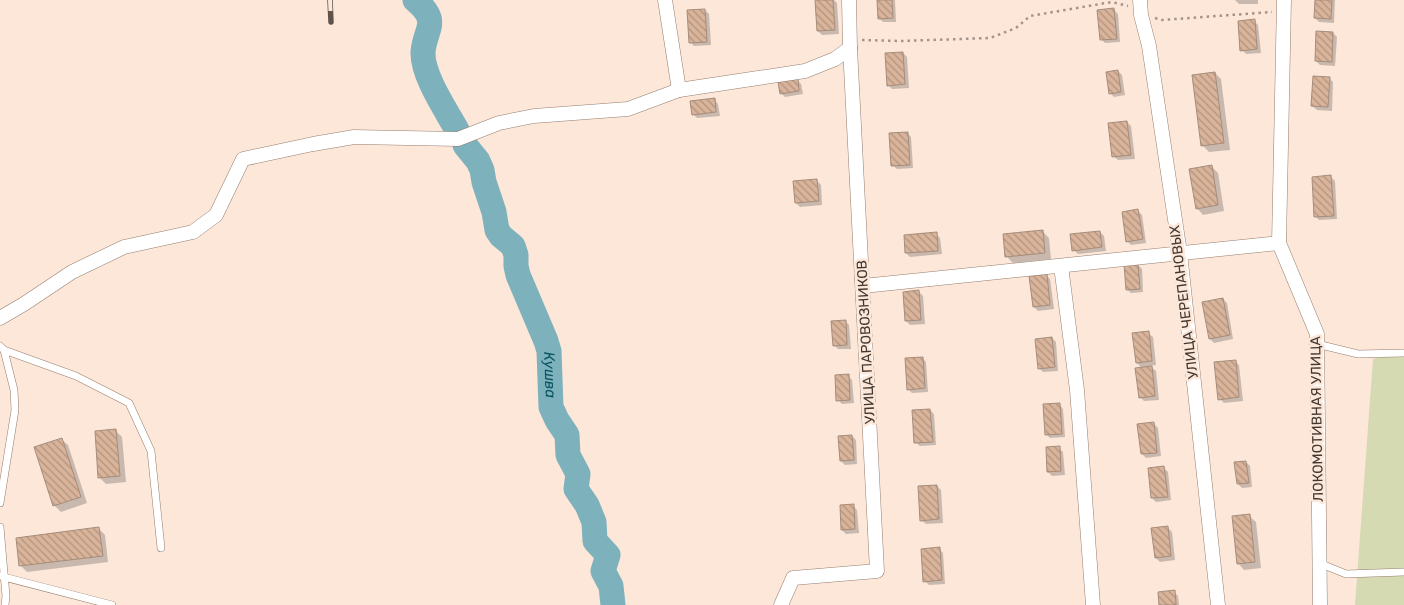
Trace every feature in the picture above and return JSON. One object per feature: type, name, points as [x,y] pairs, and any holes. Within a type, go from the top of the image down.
[{"type":"street","points":[[666,0],[679,90]]},
{"type":"street","name":"УЛИЦА ПАРОВОЗНИКОВ","points":[[781,605],[792,578],[877,571],[849,0]]},
{"type":"street","name":"УЛИЦА ЧЕРЕПАНОВЫХ","points":[[1140,0],[1141,15],[1149,46],[1180,253],[1218,605]]},
{"type":"street","name":"ЛОКОМОТИВНАЯ УЛИЦА","points":[[1284,6],[1279,243],[1317,334],[1320,605]]},
{"type":"street","points":[[0,318],[72,272],[124,247],[193,232],[216,215],[243,159],[354,137],[458,139],[499,123],[534,116],[628,109],[679,90],[805,70],[835,59],[850,44]]},
{"type":"street","points":[[863,286],[1279,243]]},
{"type":"street","points":[[1061,266],[1077,390],[1093,605]]},
{"type":"lane","points":[[1317,344],[1358,354],[1404,353]]},
{"type":"lane","points":[[0,504],[15,410],[14,390],[2,348]]},
{"type":"lane","points":[[2,348],[76,376],[128,403],[152,451],[160,548]]},
{"type":"lane","points":[[0,528],[5,605]]},
{"type":"lane","points":[[1319,563],[1346,574],[1404,572]]},
{"type":"lane","points":[[2,577],[112,605]]},
{"type":"path","points":[[850,44],[990,38],[1016,28],[1030,16],[1112,2],[1127,5],[1141,15],[1162,20],[1284,6]]},
{"type":"green space","points":[[1404,351],[1404,605],[1355,605],[1373,359]]},
{"type":"building","points":[[815,0],[833,0],[835,30],[817,31]]},
{"type":"building","points":[[877,0],[892,0],[893,18],[878,19]]},
{"type":"building","points":[[1315,0],[1332,0],[1331,19],[1314,18]]},
{"type":"building","points":[[1114,8],[1117,39],[1100,40],[1097,10]]},
{"type":"building","points":[[705,9],[707,42],[689,43],[687,10]]},
{"type":"building","points":[[1255,19],[1257,49],[1240,51],[1238,21]]},
{"type":"building","points":[[1316,31],[1333,32],[1332,62],[1315,61]]},
{"type":"building","points":[[903,52],[905,84],[887,86],[885,53]]},
{"type":"building","points":[[1118,70],[1121,92],[1109,94],[1106,72]]},
{"type":"building","points":[[1215,72],[1224,143],[1201,146],[1192,75]]},
{"type":"building","points":[[1313,76],[1330,77],[1328,107],[1311,106]]},
{"type":"building","points":[[798,79],[799,91],[780,94],[778,82]]},
{"type":"building","points":[[715,98],[716,112],[692,115],[690,101]]},
{"type":"building","points":[[1127,121],[1131,155],[1112,157],[1108,123]]},
{"type":"building","points":[[908,132],[910,165],[891,166],[889,133]]},
{"type":"building","points":[[1212,165],[1218,205],[1196,209],[1189,169]]},
{"type":"building","points":[[1331,175],[1334,216],[1314,217],[1312,177]]},
{"type":"building","points":[[817,179],[819,201],[795,203],[793,181]]},
{"type":"building","points":[[1138,209],[1143,239],[1126,242],[1122,212]]},
{"type":"building","points":[[1043,230],[1045,253],[1005,257],[1003,234]]},
{"type":"building","points":[[1100,231],[1102,247],[1072,251],[1070,234]]},
{"type":"building","points":[[937,232],[938,251],[905,253],[904,235]]},
{"type":"building","points":[[1124,264],[1138,264],[1140,289],[1126,290]]},
{"type":"building","points":[[1047,274],[1050,305],[1033,307],[1029,276]]},
{"type":"building","points":[[919,290],[921,320],[905,321],[903,292]]},
{"type":"building","points":[[1223,298],[1230,335],[1209,339],[1202,302]]},
{"type":"building","points":[[846,320],[847,345],[833,346],[831,321]]},
{"type":"building","points":[[1149,331],[1152,361],[1136,363],[1132,333]]},
{"type":"building","points":[[1052,337],[1055,367],[1038,369],[1035,339]]},
{"type":"building","points":[[923,357],[925,388],[907,390],[905,358]]},
{"type":"building","points":[[1236,360],[1239,397],[1218,400],[1214,362]]},
{"type":"building","points":[[1152,366],[1155,396],[1139,398],[1135,368]]},
{"type":"building","points":[[849,374],[850,400],[836,401],[835,375]]},
{"type":"building","points":[[1060,403],[1062,434],[1045,435],[1043,404]]},
{"type":"building","points":[[930,409],[933,442],[914,443],[912,410]]},
{"type":"building","points":[[1154,422],[1157,453],[1141,454],[1137,424]]},
{"type":"building","points":[[116,429],[120,476],[98,478],[95,431]]},
{"type":"building","points":[[852,435],[854,460],[840,461],[838,436]]},
{"type":"building","points":[[62,438],[81,497],[53,506],[34,447]]},
{"type":"building","points":[[1060,446],[1061,471],[1047,472],[1046,447]]},
{"type":"building","points":[[1246,461],[1249,483],[1237,484],[1234,462]]},
{"type":"building","points":[[1164,466],[1168,497],[1151,498],[1148,468]]},
{"type":"building","points":[[937,485],[939,519],[920,521],[918,486]]},
{"type":"building","points":[[854,504],[855,529],[841,530],[840,505]]},
{"type":"building","points":[[1250,514],[1255,562],[1237,564],[1232,516]]},
{"type":"building","points":[[1168,526],[1171,556],[1155,558],[1151,528]]},
{"type":"building","points":[[99,527],[103,556],[19,566],[16,538]]},
{"type":"building","points":[[940,547],[942,580],[923,582],[921,549]]},
{"type":"building","points":[[1175,590],[1176,605],[1159,605],[1158,592]]},
{"type":"waterway","name":"Кушва","points":[[415,0],[428,14],[430,25],[423,52],[426,71],[430,82],[457,130]]},
{"type":"waterway","name":"Кушва","points":[[465,145],[478,161],[482,170],[497,230],[513,246],[518,275],[546,341],[549,351],[551,407],[567,435],[568,455],[578,474],[576,489],[587,505],[594,522],[595,541],[608,555],[603,571],[611,586],[613,605]]},
{"type":"railway","points":[[330,0],[331,22]]}]
